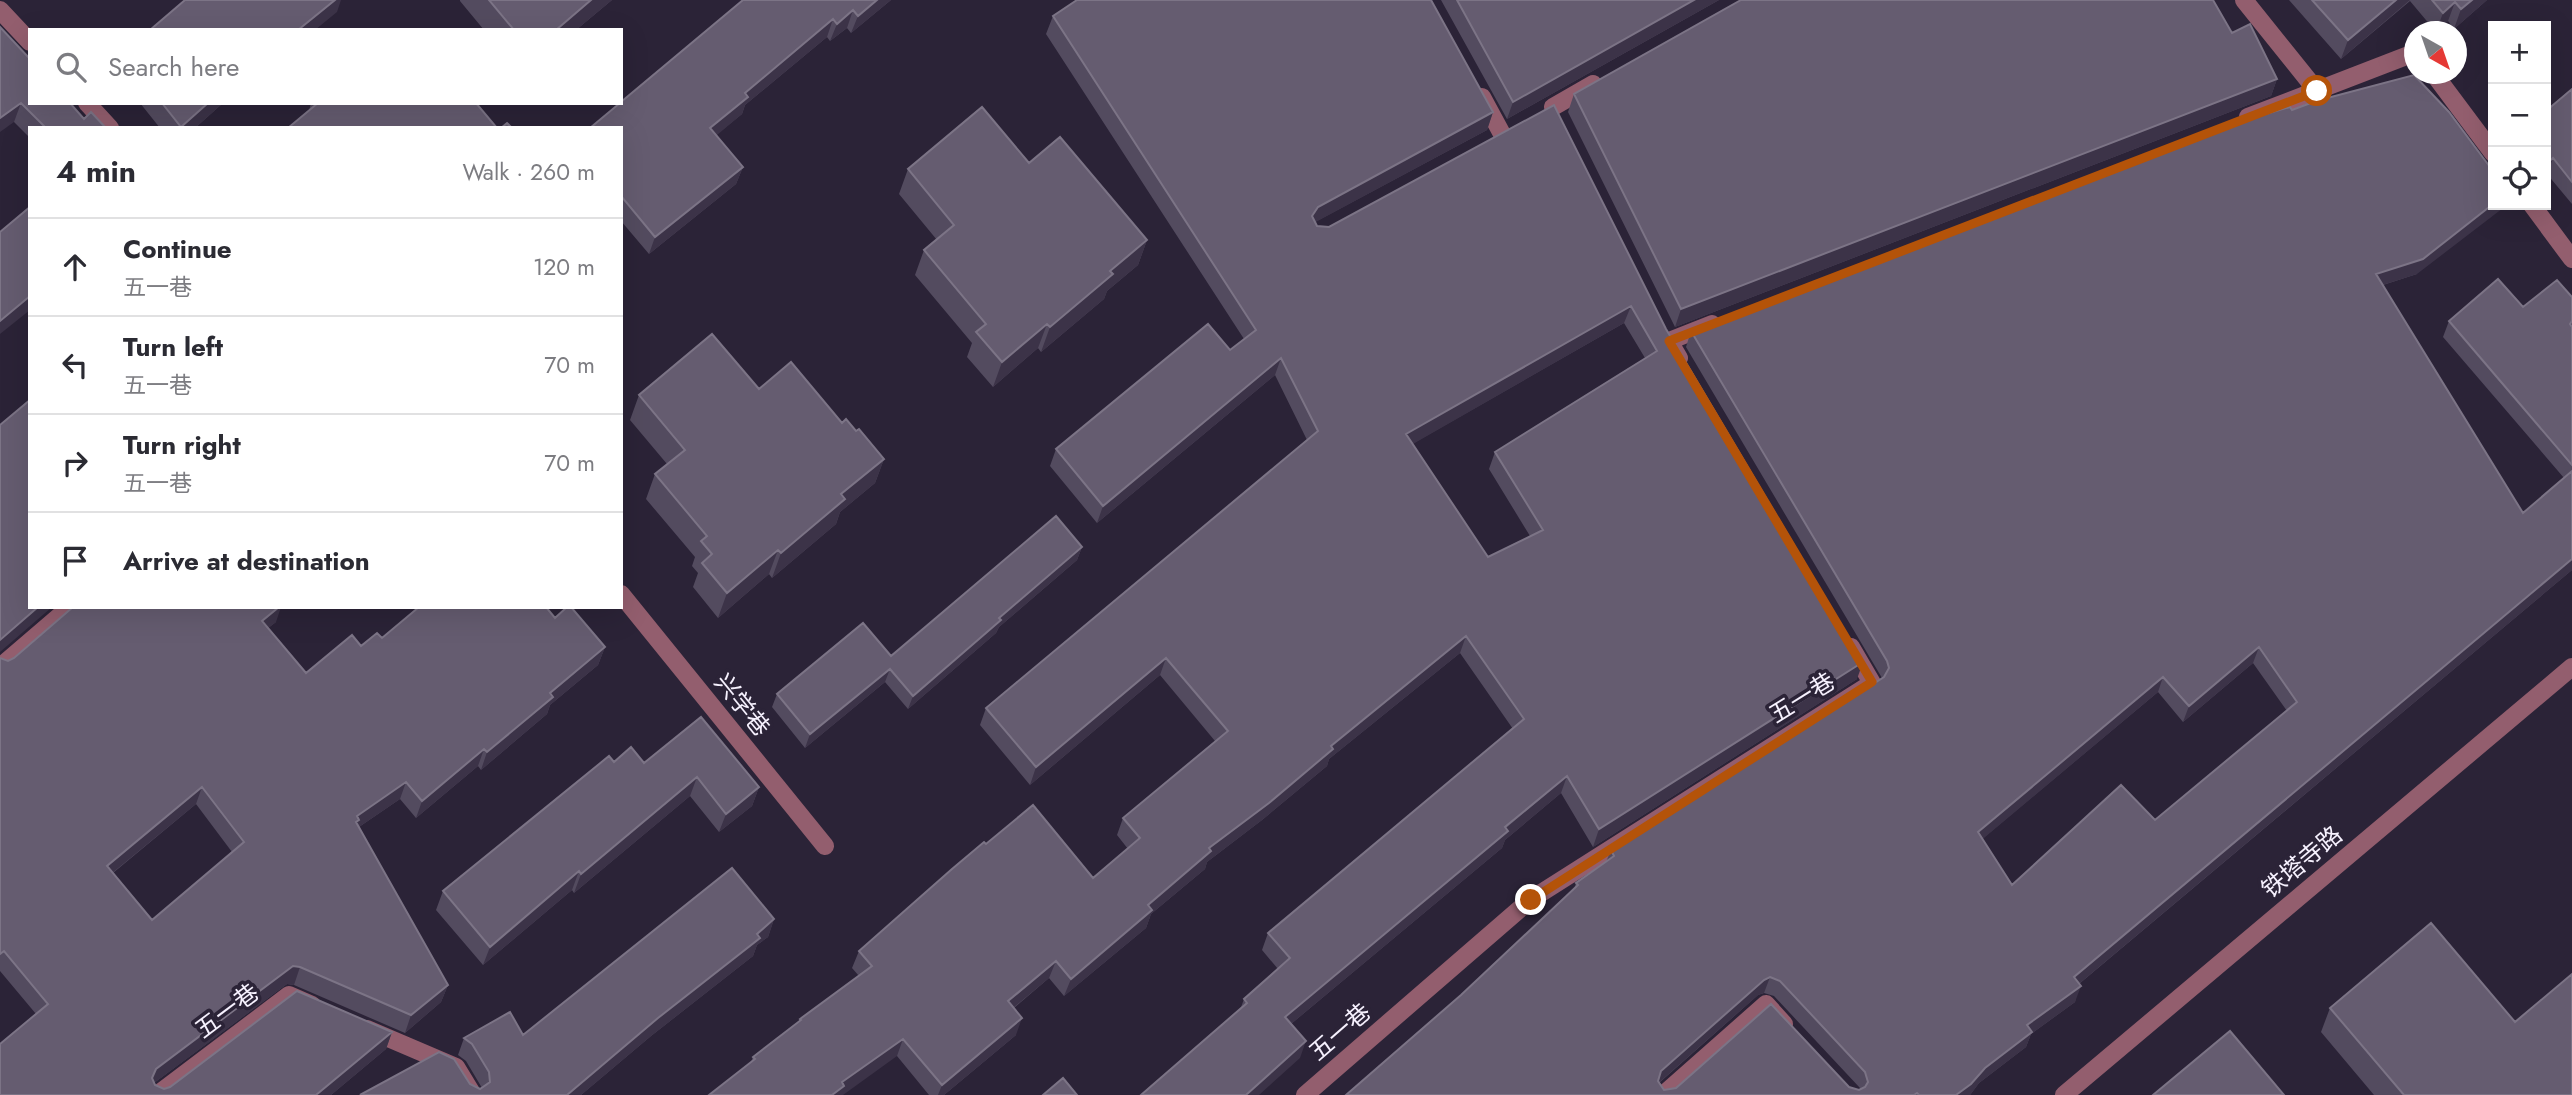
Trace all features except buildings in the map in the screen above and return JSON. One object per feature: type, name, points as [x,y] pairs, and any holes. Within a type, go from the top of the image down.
[{"type":"street","points":[[2244,0],[2317,91]]},
{"type":"street","points":[[0,10],[28,40]]},
{"type":"street","points":[[2226,126],[2404,57]]},
{"type":"street","points":[[1475,85],[1496,137],[1527,120],[1556,113],[1612,73]]},
{"type":"street","points":[[2441,84],[2489,147]]},
{"type":"street","points":[[89,105],[108,126]]},
{"type":"street","points":[[2536,210],[2572,259]]},
{"type":"street","points":[[1690,376],[1666,334],[1734,316]]},
{"type":"street","name":"兴学巷","points":[[623,596],[825,846]]},
{"type":"street","points":[[0,667],[69,609]]},
{"type":"street","name":"五一巷","points":[[1305,1095],[1531,900],[1872,682],[1844,635]]},
{"type":"street","name":"铁塔寺路","points":[[2064,1095],[2572,667]]},
{"type":"street","name":"五一巷","points":[[157,1095],[289,995],[325,1010]]},
{"type":"street","points":[[1663,1095],[1766,1004],[1794,1034]]},
{"type":"street","points":[[349,1021],[456,1067],[473,1095]]},
{"type":"route","points":[[1531,900],[1872,682],[1669,341],[2317,91]]}]
